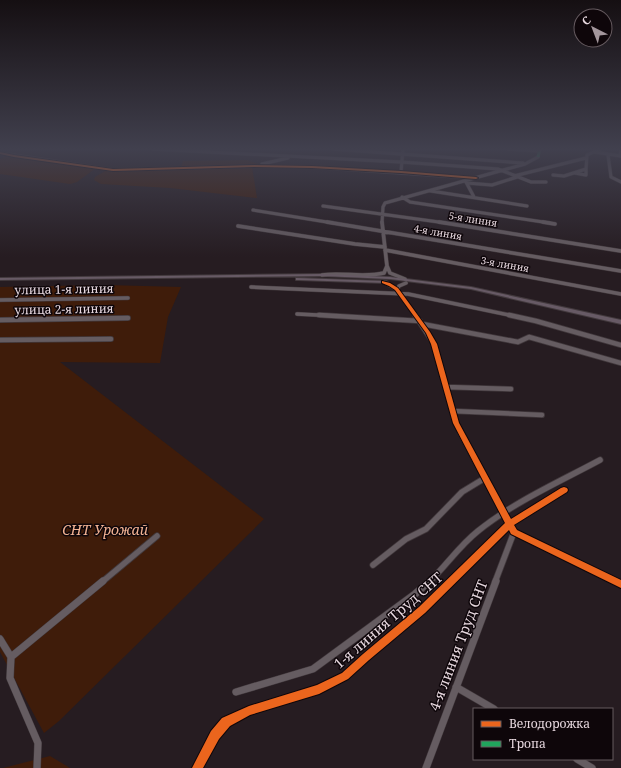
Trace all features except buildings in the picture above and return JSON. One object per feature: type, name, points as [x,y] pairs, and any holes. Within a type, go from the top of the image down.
[{"type":"main road","points":[[0,279],[322,274],[406,281],[479,290],[621,322]]},
{"type":"main road","points":[[0,283],[288,278],[384,282],[406,281],[470,291],[621,325]]},
{"type":"street","points":[[398,291],[399,286],[406,281],[390,272],[387,266],[381,213],[382,206],[385,203],[402,197],[454,185]]},
{"type":"street","points":[[468,185],[474,197]]},
{"type":"street","points":[[427,191],[527,206]]},
{"type":"street","points":[[402,197],[410,202],[554,224]]},
{"type":"street","name":"5-я линия","points":[[323,206],[381,213],[621,252]]},
{"type":"street","name":"4-я линия","points":[[253,210],[270,214],[383,230],[621,271]]},
{"type":"street","name":"3-я линия","points":[[238,226],[385,249],[621,294]]},
{"type":"street","points":[[322,274],[381,274],[385,272],[387,266]]},
{"type":"street","points":[[384,282],[393,285],[398,291],[421,322],[434,344],[456,423],[514,532],[621,584]]},
{"type":"street","points":[[251,287],[398,291],[536,321],[621,345]]},
{"type":"street","name":"улица 1-я линия","points":[[0,300],[128,298]]},
{"type":"street","points":[[297,314],[421,322],[518,342],[529,337],[621,363]]},
{"type":"street","name":"улица 2-я линия","points":[[0,320],[128,318]]},
{"type":"street","points":[[0,340],[111,339]]},
{"type":"street","points":[[446,387],[511,389]]},
{"type":"street","points":[[452,411],[542,415]]},
{"type":"street","points":[[236,692],[313,669],[323,663],[415,594],[437,574],[467,539],[504,512],[600,460]]},
{"type":"street","points":[[373,564],[406,539],[426,529],[462,492],[485,478]]},
{"type":"street","name":"1-я линия Труд СНТ","points":[[197,768],[215,734],[226,722],[249,711],[319,689],[345,676],[422,610],[510,524],[564,490]]},
{"type":"street","name":"4-я линия Труд СНТ","points":[[426,768],[514,532]]},
{"type":"street","points":[[11,657],[97,584],[157,536]]},
{"type":"street","points":[[0,639],[11,657],[10,678],[38,743],[37,768]]},
{"type":"street","points":[[456,687],[492,708]]},
{"type":"street","points":[[579,760],[592,768]]},
{"type":"green space","points":[[115,185],[255,185],[257,198],[170,188]]},
{"type":"green space","name":"СНТ Урожай","points":[[106,285],[181,287],[168,317],[160,363],[60,362],[264,519],[59,721],[44,733],[0,652],[0,287]]},
{"type":"green space","points":[[50,756],[70,768],[3,768]]},
{"type":"cycle path","points":[[384,282],[395,287],[428,333],[434,344],[456,423],[514,532],[621,584]]},
{"type":"cycle path","points":[[197,768],[215,735],[226,722],[249,711],[319,689],[345,676],[422,610],[510,524],[564,490]]}]
